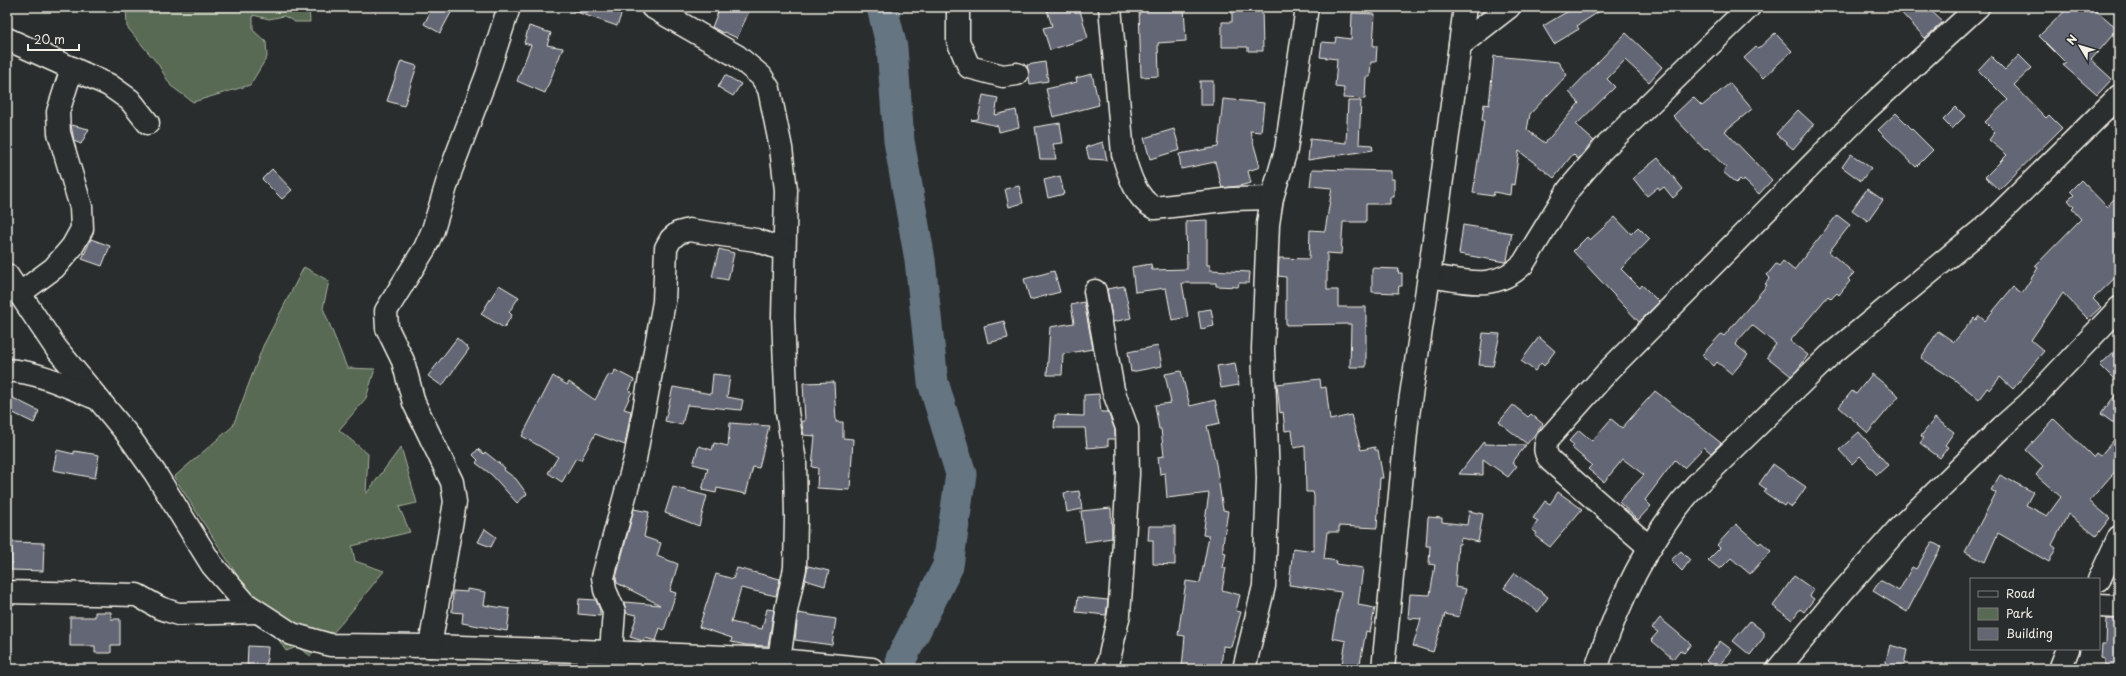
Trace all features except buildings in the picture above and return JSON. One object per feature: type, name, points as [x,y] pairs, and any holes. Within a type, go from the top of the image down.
[{"type":"street","points":[[430,646],[455,502],[452,482],[414,403],[402,361],[387,328],[386,311],[425,248],[433,230],[451,170],[487,75],[509,7]]},
{"type":"street","points":[[652,7],[751,66],[761,76],[769,89],[784,168],[786,190],[784,250],[784,346],[787,412],[795,461],[796,546],[795,568],[786,611],[771,663]]},
{"type":"street","points":[[958,7],[958,42],[969,67],[1003,76],[1017,74]]},
{"type":"street","points":[[1110,7],[1123,154],[1126,164],[1143,200],[1155,208],[1232,199],[1272,198]]},
{"type":"street","points":[[1244,669],[1264,586],[1268,479],[1263,349],[1268,224],[1272,198],[1286,150],[1307,7]]},
{"type":"street","points":[[1383,669],[1407,422],[1429,276],[1465,7]]},
{"type":"street","points":[[1460,45],[1509,7]]},
{"type":"street","points":[[1429,276],[1490,282],[1501,280],[1513,274],[1523,264],[1570,189],[1602,150],[1749,7]]},
{"type":"street","points":[[1649,547],[1551,461],[1546,455],[1545,447],[1548,440],[1610,369],[1860,115],[1978,7]]},
{"type":"street","points":[[7,39],[109,85],[130,100],[148,123]]},
{"type":"street","points":[[20,294],[54,268],[72,247],[82,229],[81,207],[59,133],[58,112],[72,68]]},
{"type":"street","points":[[1596,669],[1609,630],[1649,547],[1676,507],[1696,485],[1829,356],[1991,222],[2119,96]]},
{"type":"street","points":[[611,652],[614,611],[605,590],[603,578],[635,460],[664,302],[666,248],[674,236],[689,230],[756,240],[784,250]]},
{"type":"street","points":[[7,275],[56,348],[128,435],[155,473],[212,565],[246,604],[292,634],[330,645],[430,646],[563,660],[611,652],[872,669]]},
{"type":"street","points":[[1095,291],[1113,390],[1127,428],[1128,474],[1122,580],[1119,614],[1107,669]]},
{"type":"street","points":[[1778,669],[1842,592],[1898,529],[2002,426],[2029,403],[2119,308]]},
{"type":"street","points":[[7,370],[23,371],[56,381],[97,398]]},
{"type":"street","points":[[2100,578],[2119,538]]},
{"type":"street","points":[[7,592],[137,595],[160,608],[178,614],[257,612]]},
{"type":"street","points":[[2100,606],[2119,607]]},
{"type":"street","points":[[2060,669],[2068,650]]},
{"type":"green space","points":[[126,7],[309,7],[310,22],[295,22],[284,16],[269,19],[253,15],[253,30],[266,42],[267,57],[250,85],[193,102],[171,86],[158,64],[127,27]]},
{"type":"green space","points":[[304,267],[329,281],[323,308],[347,368],[375,369],[366,398],[339,430],[368,454],[366,494],[401,447],[417,503],[399,507],[410,532],[352,546],[355,561],[384,571],[340,625],[311,656],[297,647],[286,651],[174,477],[233,426],[263,346]]},
{"type":"waterway","points":[[882,7],[892,48],[899,141],[920,260],[933,382],[961,474],[948,566],[901,659]]}]
